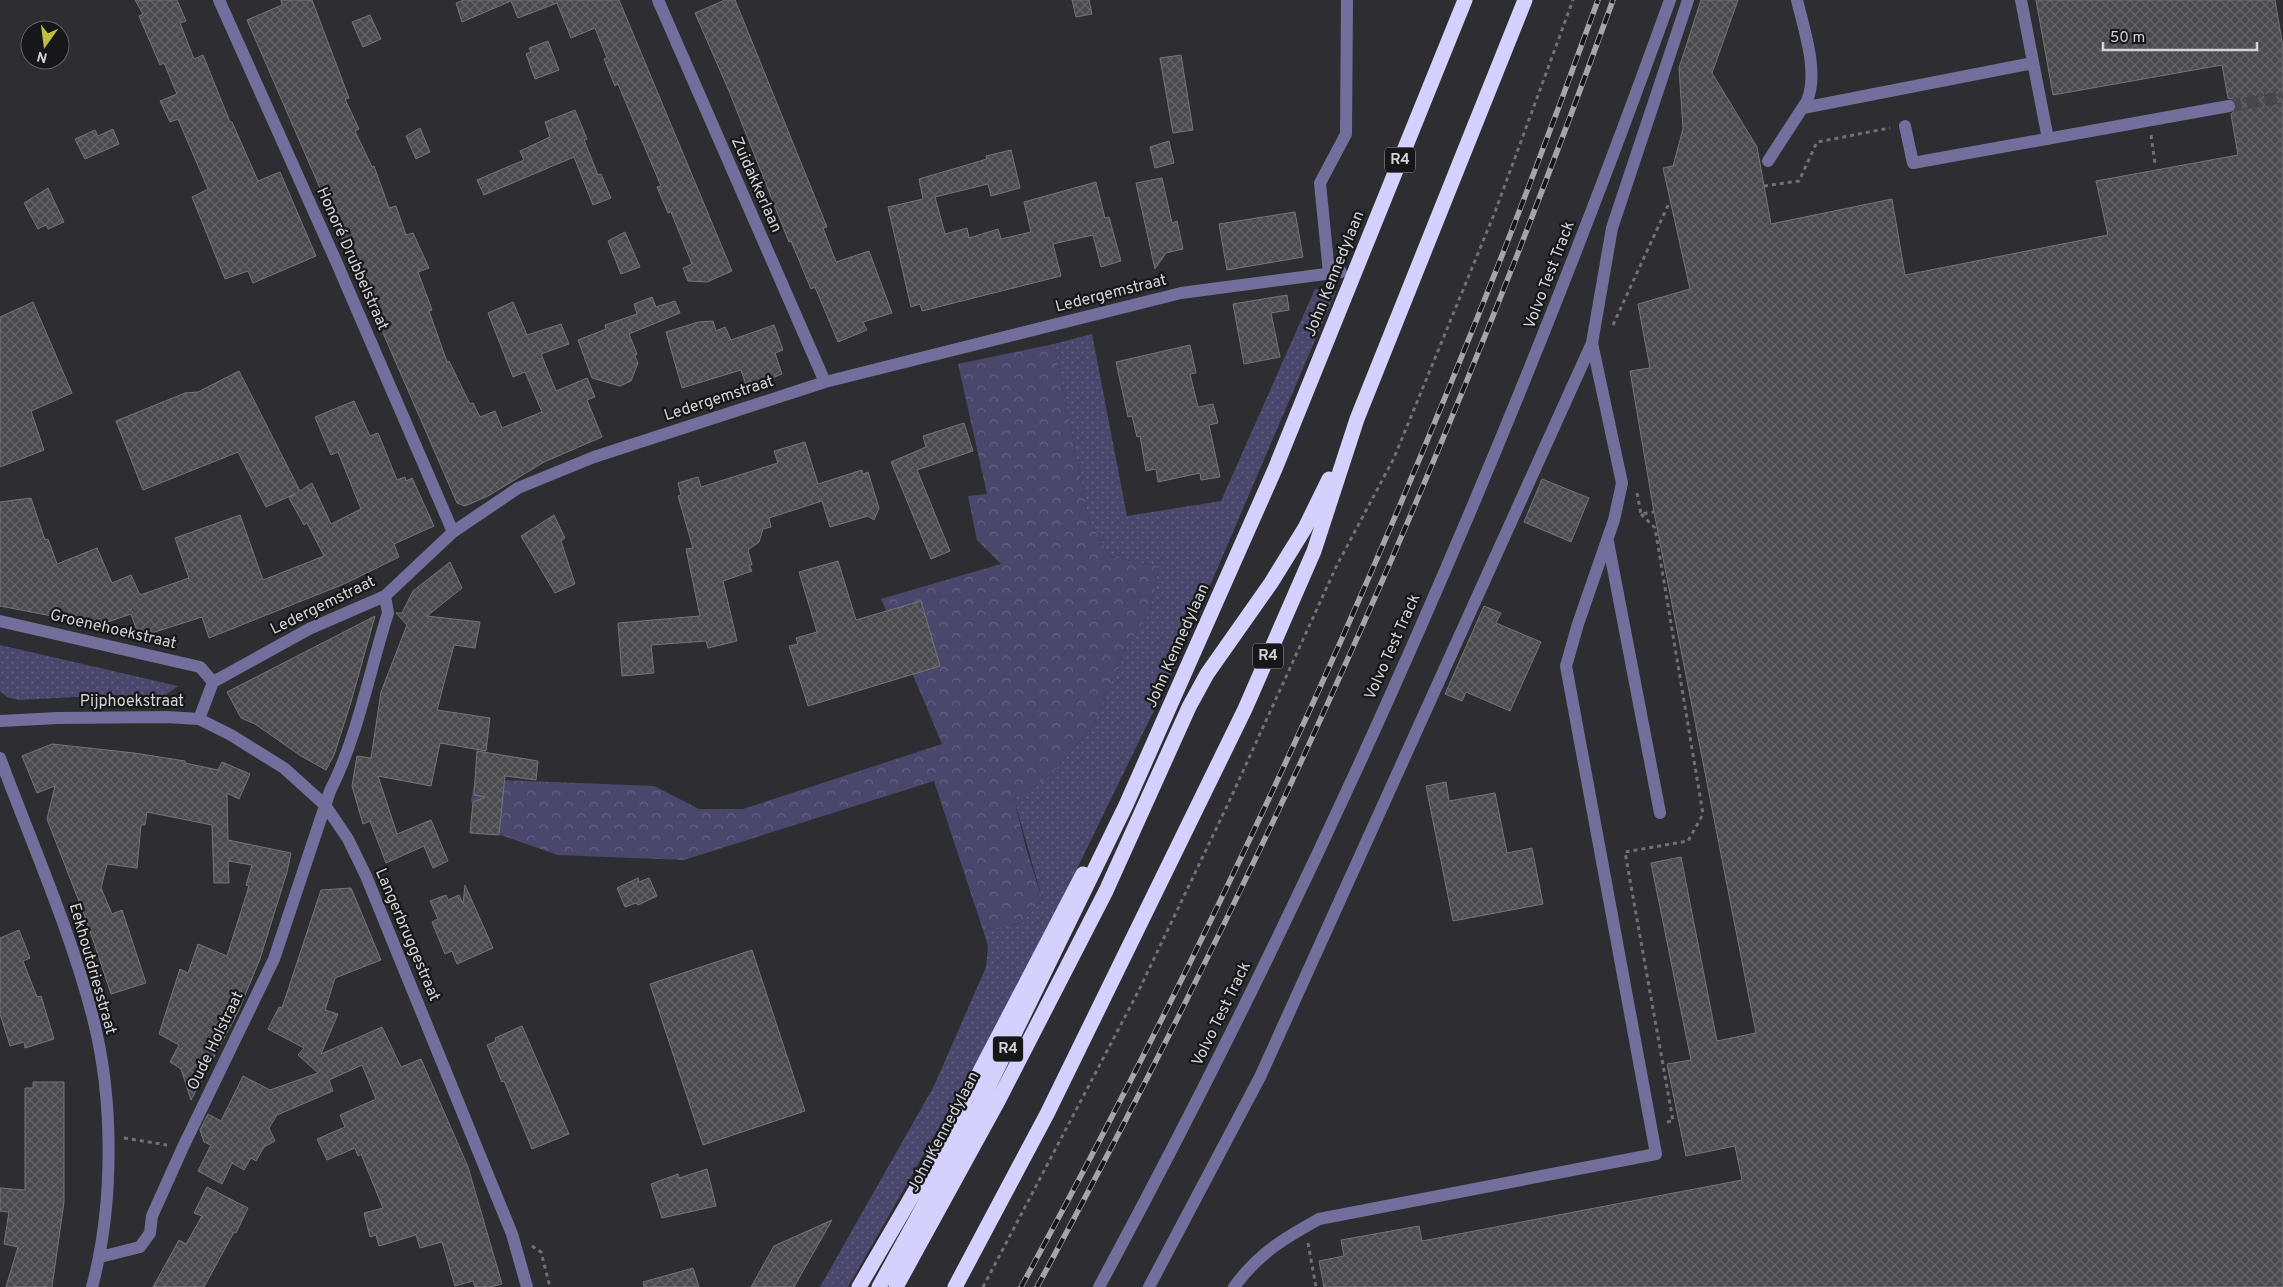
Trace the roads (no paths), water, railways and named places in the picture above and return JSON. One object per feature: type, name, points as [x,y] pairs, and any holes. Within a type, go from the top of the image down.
[{"type":"highway","name":"John Kennedylaan","points":[[879,1287],[980,1104],[1126,805],[1276,469],[1465,0]]},
{"type":"highway","name":"John Kennedylaan","points":[[896,1287],[997,1103],[1106,891],[1189,707],[1207,674],[1270,584],[1305,528],[1357,419],[1525,0]]},
{"type":"highway","name":"John Kennedylaan","points":[[955,1287],[1047,1114],[1245,709],[1314,551],[1357,419]]},
{"type":"highway","points":[[859,1287],[940,1148],[1093,856],[1126,805]]},
{"type":"street","name":"Honoré Drubbelstraat","points":[[218,0],[335,259],[453,532]]},
{"type":"street","name":"Zuidakkerlaan","points":[[658,0],[825,382]]},
{"type":"street","name":"Ledergemstraat","points":[[213,682],[309,629],[385,596],[453,532],[518,488],[594,456],[825,382],[1181,293],[1335,273],[1320,183],[1346,134],[1347,0]]},
{"type":"street","name":"Volvo Test Track","points":[[1098,1287],[1194,1106],[1263,967],[1324,839],[1411,647],[1547,326],[1670,0]]},
{"type":"street","points":[[1149,1287],[1260,1077],[1592,343],[1612,228],[1688,0]]},
{"type":"street","points":[[1768,161],[1803,108],[1812,90],[1813,81],[1798,0]]},
{"type":"street","points":[[2021,0],[2048,139]]},
{"type":"street","points":[[1803,108],[2033,63]]},
{"type":"street","points":[[1905,126],[1913,163],[2229,106]]},
{"type":"street","points":[[1234,1287],[1247,1270],[1276,1243],[1319,1220],[1656,1154],[1566,666],[1607,539],[1622,483],[1592,343]]},
{"type":"street","points":[[1607,539],[1660,813]]},
{"type":"street","points":[[325,805],[353,732],[388,613],[385,596]]},
{"type":"street","name":"Groenehoekstraat","points":[[0,621],[200,667],[213,682]]},
{"type":"street","points":[[200,719],[213,682]]},
{"type":"street","name":"Pijphoekstraat","points":[[0,721],[166,717],[200,719],[231,735],[284,768],[325,805]]},
{"type":"street","name":"Eekhoutdriesstraat","points":[[0,758],[67,932],[93,1019],[107,1099],[108,1192],[100,1257],[92,1287]]},
{"type":"street","name":"Oude Holstraat","points":[[100,1257],[140,1247],[150,1233],[152,1216],[183,1147],[274,959],[325,805]]},
{"type":"street","name":"Langerbruggestraat","points":[[325,805],[348,839],[370,885],[512,1234],[527,1287]]},
{"type":"tunnel","points":[[2229,106],[2283,97]]},
{"type":"railway","points":[[1021,1287],[1104,1132],[1184,974],[1261,815],[1335,655],[1473,330],[1598,0]]},
{"type":"railway","points":[[1037,1287],[1120,1131],[1200,974],[1350,654],[1420,493],[1488,329],[1552,165],[1613,0]]}]
